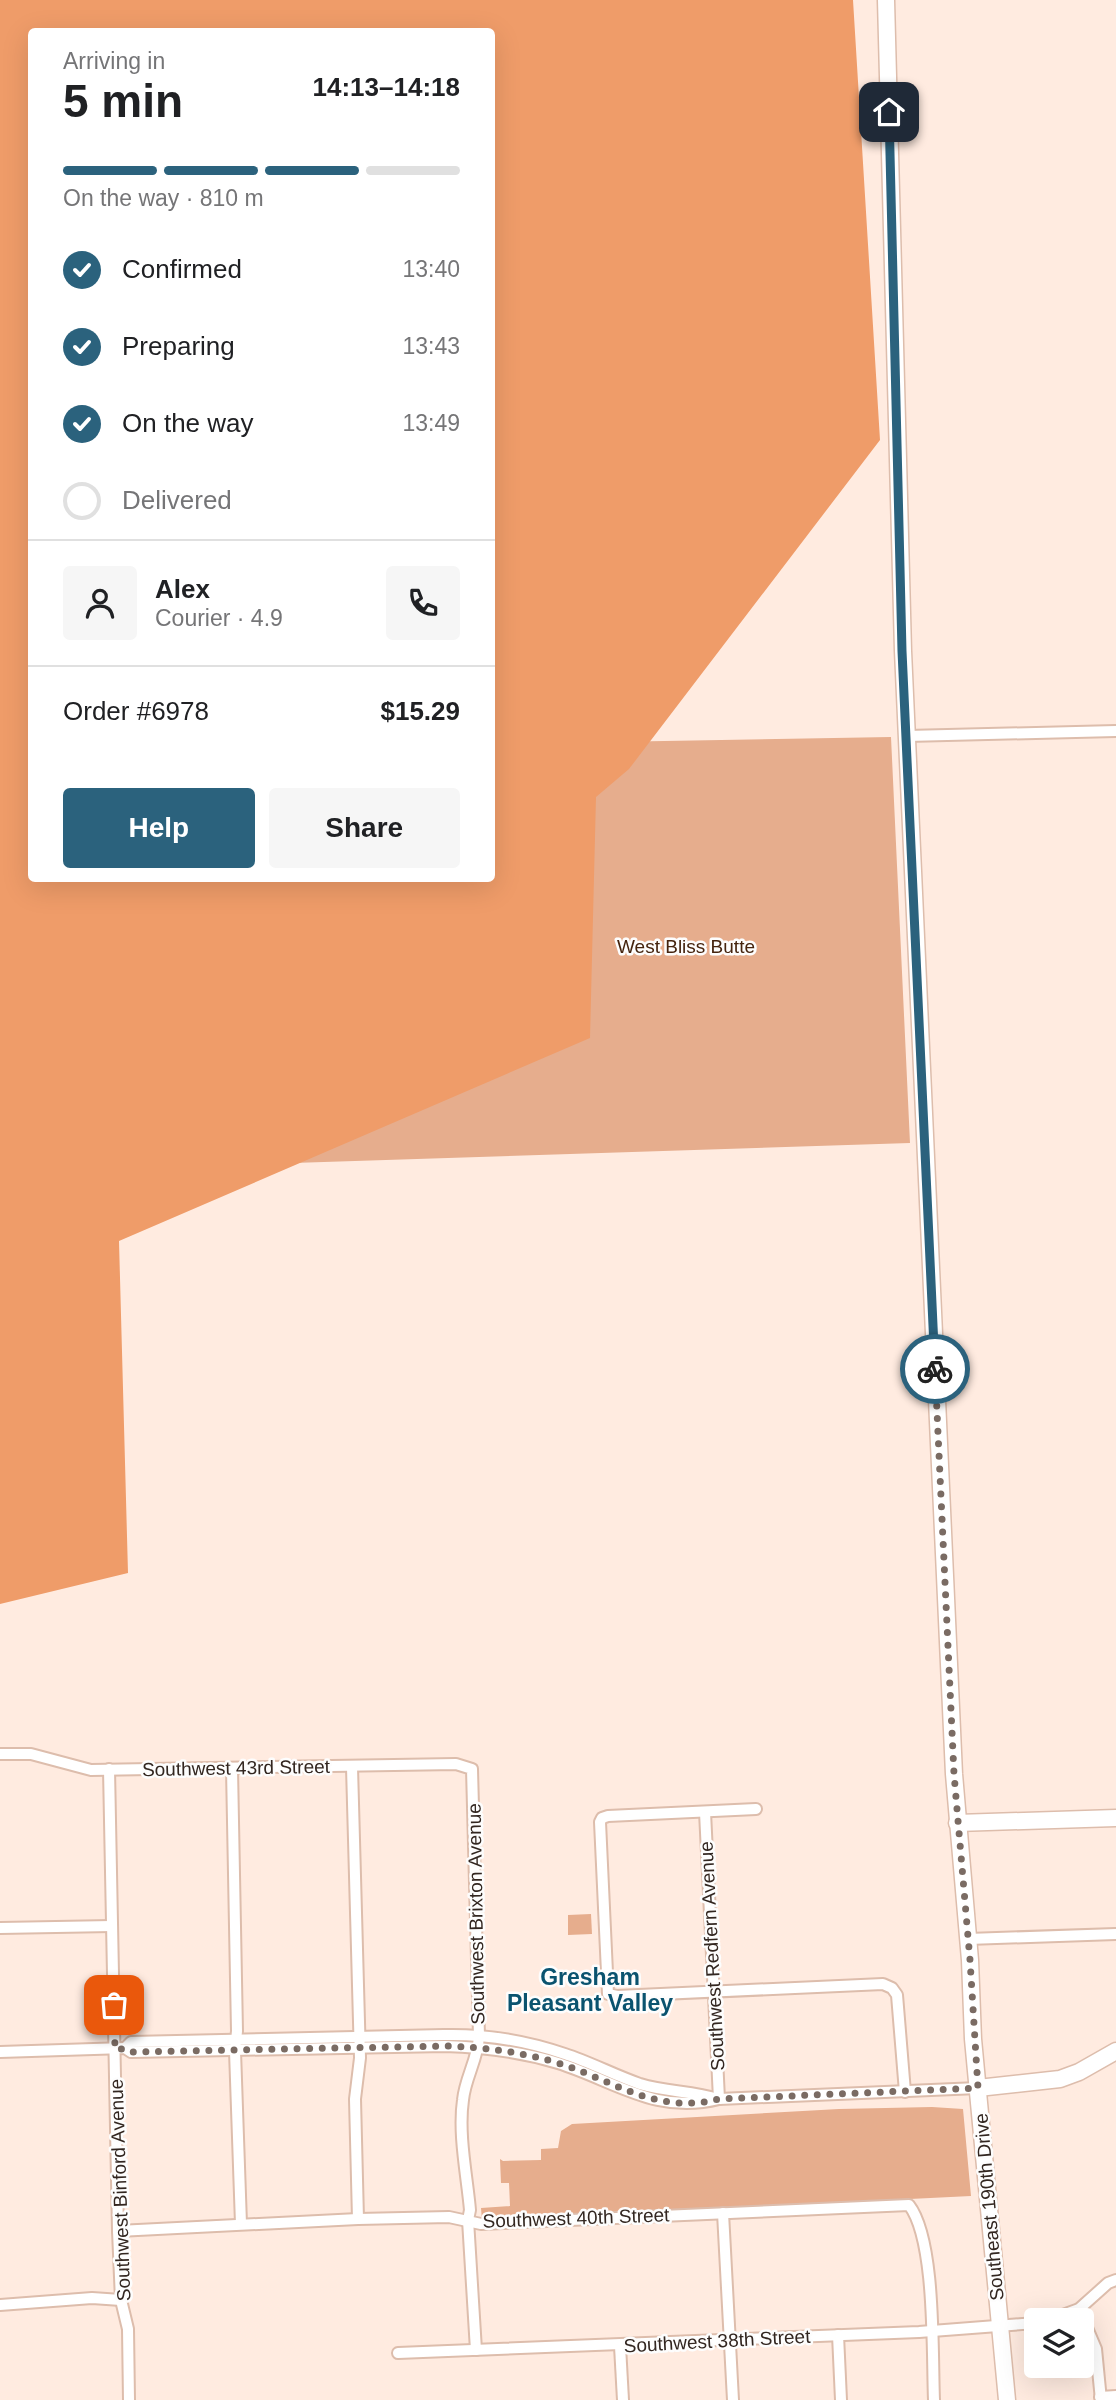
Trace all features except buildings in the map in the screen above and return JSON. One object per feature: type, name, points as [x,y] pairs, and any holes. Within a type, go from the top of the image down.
[{"type":"main road","name":"Southeast 190th Drive","points":[[886,0],[902,651],[957,1823],[1007,2400]]},
{"type":"main road","points":[[957,1823],[1116,1818]]},
{"type":"main road","points":[[978,2088],[1060,2079],[1079,2072],[1116,2051]]},
{"type":"street","points":[[907,736],[1116,731]]},
{"type":"street","name":"Southwest 43rd Street","points":[[0,1754],[32,1754],[91,1770],[456,1764],[472,1769]]},
{"type":"street","points":[[352,1767],[360,2058],[355,2099],[358,2219]]},
{"type":"street","name":"Southwest Binford Avenue","points":[[110,1769],[112,1926],[120,2049],[118,2231],[121,2300],[128,2329],[129,2400]]},
{"type":"street","points":[[232,1769],[241,2224]]},
{"type":"street","name":"Southwest Brixton Avenue","points":[[472,1769],[479,2042],[461,2110],[470,2210],[468,2220],[476,2350]]},
{"type":"street","points":[[756,1810],[602,1818],[600,1822],[607,1980],[610,1996],[883,1984],[892,1988],[897,1995],[905,2092]]},
{"type":"street","name":"Southwest Redfern Avenue","points":[[705,1812],[719,2099]]},
{"type":"street","points":[[0,1928],[112,1926]]},
{"type":"street","points":[[968,1939],[1116,1934]]},
{"type":"street","points":[[0,2052],[120,2049],[131,2052],[236,2045],[479,2042],[547,2060],[629,2092],[660,2101],[697,2105],[719,2099],[978,2088]]},
{"type":"street","name":"Southwest 40th Street","points":[[118,2231],[449,2217],[481,2224],[909,2206],[915,2212],[924,2239],[931,2331]]},
{"type":"street","points":[[723,2213],[733,2400]]},
{"type":"street","points":[[1080,2308],[1108,2283],[1116,2280]]},
{"type":"street","points":[[0,2305],[92,2298],[121,2300]]},
{"type":"street","name":"Southwest 38th Street","points":[[398,2353],[620,2346],[1024,2325]]},
{"type":"street","points":[[931,2331],[934,2400]]},
{"type":"street","points":[[838,2335],[841,2400]]},
{"type":"street","points":[[1094,2344],[1100,2398],[1116,2396]]},
{"type":"street","points":[[620,2346],[623,2400]]},
{"type":"green space","name":"West Bliss Butte","points":[[891,737],[910,1143],[103,1169],[32,882],[495,882],[495,744]]},
{"type":"green space","name":"West Bliss Butte","points":[[0,751],[28,862],[28,865]]},
{"type":"green space","points":[[591,1914],[592,1934],[568,1935],[568,1915]]},
{"type":"green space","points":[[839,2109],[963,2109],[971,2196],[482,2220],[481,2208],[510,2206],[509,2183],[501,2183],[500,2159],[541,2160],[541,2149],[558,2148],[561,2131],[572,2124]]},
{"type":"shaded area","points":[[0,0],[853,0],[880,440],[629,769],[596,797],[590,1038],[119,1241],[128,1573],[0,1604]]},
{"type":"way so far","points":[[114,2005],[115,2049],[131,2052],[445,2046],[478,2048],[516,2052],[547,2060],[652,2099],[697,2105],[719,2099],[978,2088],[954,1774],[935,1369]]},
{"type":"district","name":"Gresham Pleasant Valley","points":[[590,1990]]},
{"type":"route","points":[[889,112],[902,651],[935,1369]]}]
